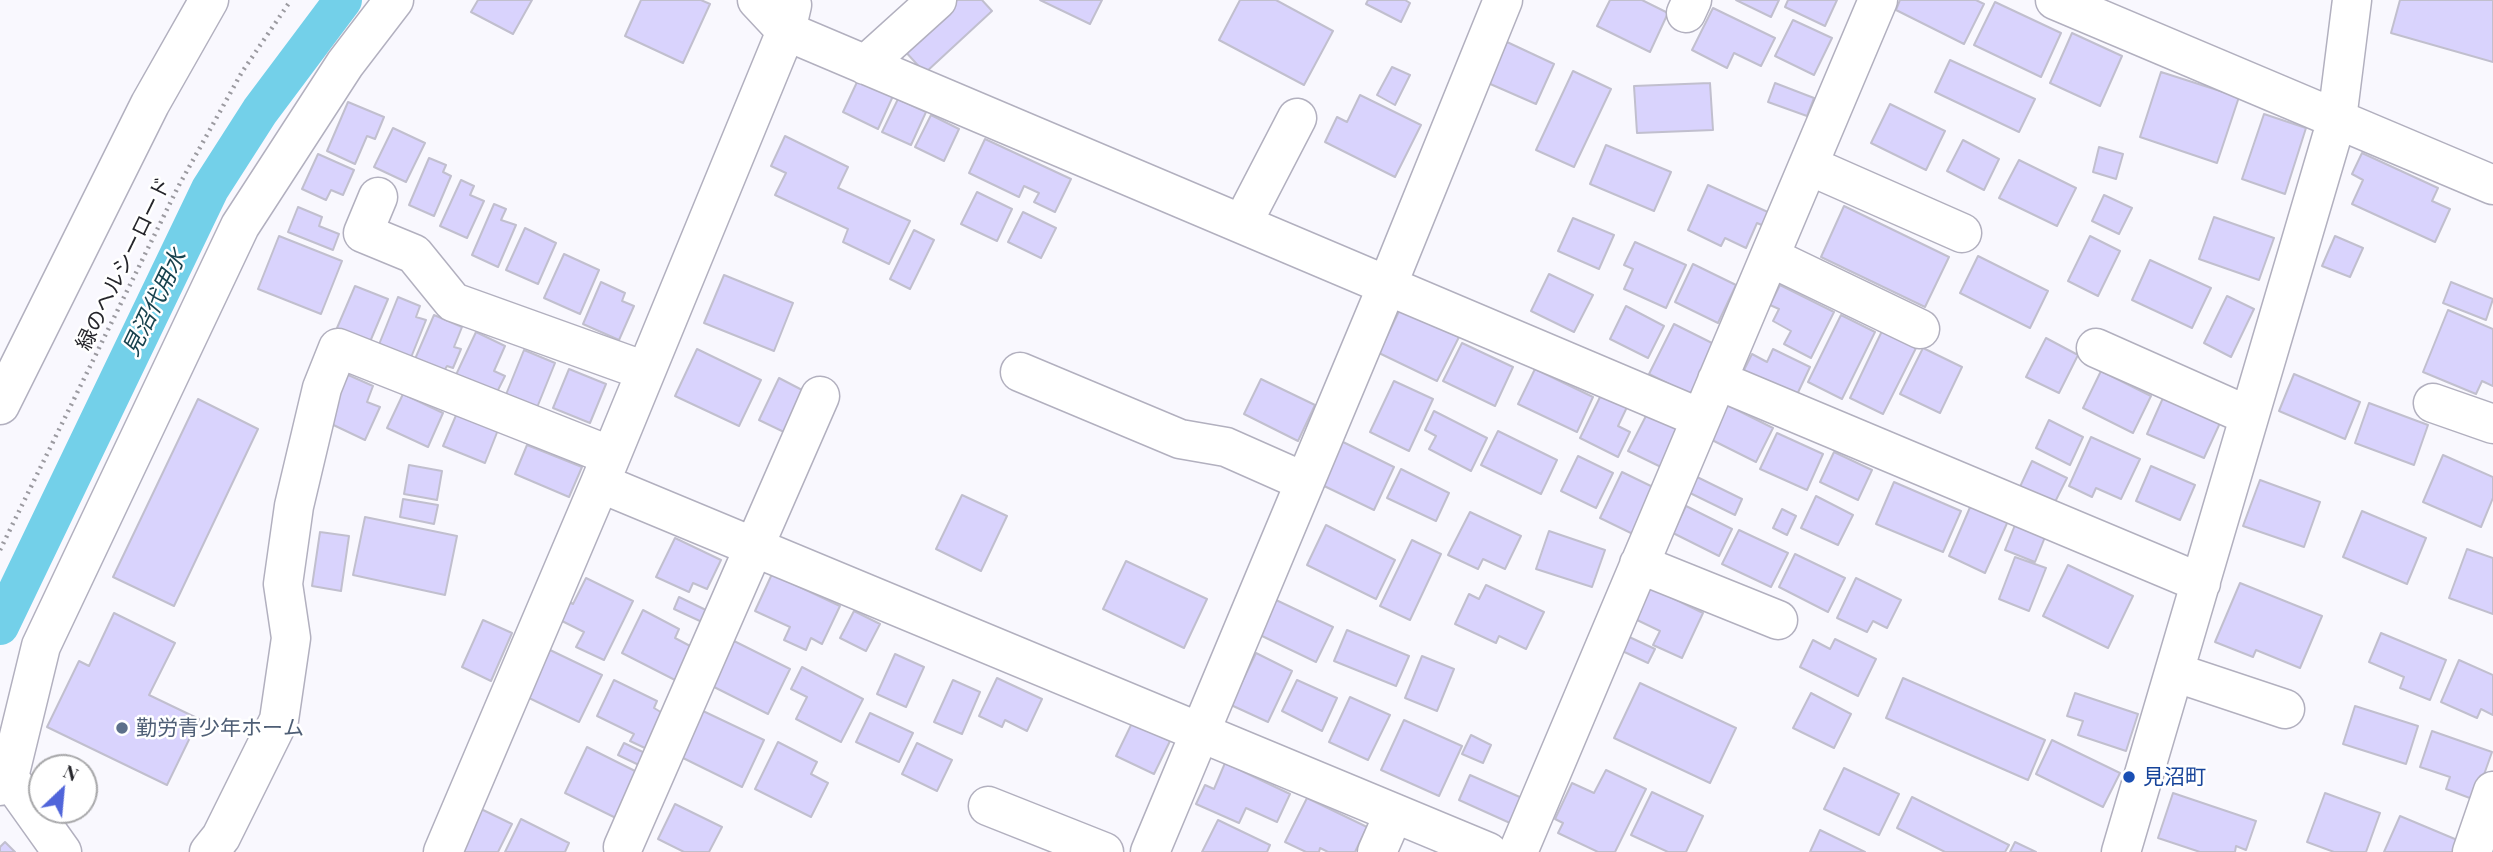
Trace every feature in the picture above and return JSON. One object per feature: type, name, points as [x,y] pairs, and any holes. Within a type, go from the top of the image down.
[{"type":"street","points":[[2,395],[150,104],[209,0]]},
{"type":"street","points":[[62,852],[3,776],[41,646],[240,226],[345,64],[394,0]]},
{"type":"street","points":[[757,0],[790,15],[865,65],[1700,418]]},
{"type":"street","points":[[865,65],[937,0]]},
{"type":"street","points":[[1150,852],[1387,286],[1503,0]]},
{"type":"street","points":[[1518,852],[1878,0]]},
{"type":"street","points":[[2055,0],[2493,186]]},
{"type":"street","points":[[2121,852],[2337,119],[2352,0]]},
{"type":"street","points":[[443,852],[605,470],[790,15]]},
{"type":"street","points":[[1242,225],[1297,118]]},
{"type":"street","points":[[1810,166],[1962,233]]},
{"type":"street","points":[[378,197],[363,233],[414,254],[453,302],[645,371]]},
{"type":"street","points":[[1770,257],[1920,329]]},
{"type":"street","points":[[209,852],[221,837],[279,720],[291,638],[284,584],[294,506],[323,388],[338,348],[605,470],[754,547],[1488,852]]},
{"type":"street","points":[[2096,348],[2249,416]]},
{"type":"street","points":[[1020,372],[1180,439],[1226,447],[1305,482]]},
{"type":"street","points":[[1717,380],[2201,583]]},
{"type":"street","points":[[623,847],[820,396]]},
{"type":"street","points":[[2434,404],[2493,424]]},
{"type":"street","points":[[1639,564],[1778,620]]},
{"type":"street","points":[[2174,673],[2285,709]]},
{"type":"street","points":[[2472,852],[2493,792]]},
{"type":"street","points":[[988,806],[1104,852]]},
{"type":"street","points":[[1377,852],[1394,813]]},
{"type":"path","name":"緑のヘルシーロード","points":[[0,550],[178,187],[242,72],[291,0]]},
{"type":"building","points":[[478,0],[532,0],[513,34],[471,12]]},
{"type":"building","points":[[641,0],[701,0],[710,4],[683,63],[625,36]]},
{"type":"building","points":[[957,0],[982,0],[992,11],[925,73],[903,49]]},
{"type":"building","points":[[1040,0],[1102,0],[1090,24]]},
{"type":"building","points":[[1240,0],[1276,0],[1333,31],[1304,85],[1219,40]]},
{"type":"building","points":[[1368,0],[1405,0],[1410,3],[1401,22],[1366,4]]},
{"type":"building","points":[[1610,0],[1642,0],[1668,13],[1650,52],[1597,26]]},
{"type":"building","points":[[1736,0],[1779,0],[1771,17]]},
{"type":"building","points":[[1788,0],[1837,0],[1825,26],[1785,7]]},
{"type":"building","points":[[1900,0],[1976,0],[1984,4],[1964,44],[1896,10]]},
{"type":"building","points":[[2400,0],[2493,0],[2493,62],[2391,33]]},
{"type":"building","points":[[1995,2],[2061,33],[2041,77],[1974,45]]},
{"type":"building","points":[[1713,8],[1775,38],[1761,66],[1734,53],[1727,68],[1692,50]]},
{"type":"building","points":[[1793,20],[1832,38],[1814,75],[1775,56]]},
{"type":"building","points":[[2072,33],[2122,56],[2100,106],[2050,83]]},
{"type":"building","points":[[1507,42],[1554,64],[1536,104],[1488,83]]},
{"type":"building","points":[[1950,60],[2035,99],[2019,132],[1935,92]]},
{"type":"building","points":[[1392,67],[1410,75],[1395,105],[1377,95]]},
{"type":"building","points":[[1573,71],[1611,89],[1574,167],[1536,150]]},
{"type":"building","points":[[2161,72],[2239,97],[2217,163],[2140,137]]},
{"type":"building","points":[[858,80],[893,96],[878,129],[843,112]]},
{"type":"building","points":[[1710,83],[1713,130],[1637,133],[1634,86]]},
{"type":"building","points":[[1775,83],[1814,98],[1807,116],[1768,102]]},
{"type":"building","points":[[1360,95],[1421,125],[1395,177],[1325,142],[1337,117],[1347,122]]},
{"type":"building","points":[[898,99],[926,112],[911,145],[882,132]]},
{"type":"building","points":[[348,102],[384,117],[375,139],[367,136],[355,164],[327,151]]},
{"type":"building","points":[[1890,104],[1945,131],[1926,170],[1871,143]]},
{"type":"building","points":[[2264,114],[2306,128],[2285,194],[2242,179]]},
{"type":"building","points":[[931,115],[959,129],[944,161],[915,147]]},
{"type":"building","points":[[393,128],[425,143],[406,182],[374,167]]},
{"type":"building","points":[[785,136],[848,167],[838,188],[910,221],[889,264],[843,242],[848,229],[775,195],[786,173],[771,166]]},
{"type":"building","points":[[985,139],[1071,179],[1055,212],[1034,202],[1039,193],[1024,186],[1019,197],[969,173]]},
{"type":"building","points":[[1963,140],[1999,159],[1984,190],[1947,171]]},
{"type":"building","points":[[1606,145],[1671,172],[1654,211],[1590,184]]},
{"type":"building","points":[[2099,147],[2123,154],[2116,179],[2093,172]]},
{"type":"building","points":[[2362,153],[2438,188],[2432,201],[2450,209],[2435,242],[2352,204],[2363,180],[2352,174]]},
{"type":"building","points":[[318,154],[354,170],[343,195],[331,190],[326,200],[302,189]]},
{"type":"building","points":[[429,158],[446,165],[443,172],[451,176],[434,216],[409,205]]},
{"type":"building","points":[[2019,160],[2076,188],[2057,226],[1999,198]]},
{"type":"building","points":[[461,180],[474,186],[470,195],[484,201],[467,238],[440,226]]},
{"type":"building","points":[[1708,185],[1770,213],[1764,226],[1757,223],[1746,248],[1725,238],[1721,246],[1688,230]]},
{"type":"building","points":[[977,192],[1012,209],[997,241],[961,224]]},
{"type":"building","points":[[2104,195],[2132,208],[2119,234],[2092,221]]},
{"type":"building","points":[[494,204],[506,209],[501,220],[516,225],[498,267],[472,255]]},
{"type":"building","points":[[1844,206],[1949,257],[1925,307],[1821,257]]},
{"type":"building","points":[[298,207],[322,217],[319,226],[339,234],[333,250],[288,232]]},
{"type":"building","points":[[1023,212],[1056,228],[1041,258],[1008,242]]},
{"type":"building","points":[[2214,217],[2274,238],[2259,280],[2199,259]]},
{"type":"building","points":[[1573,218],[1614,235],[1599,269],[1558,251]]},
{"type":"building","points":[[525,228],[556,243],[538,284],[506,270]]},
{"type":"building","points":[[914,230],[934,240],[910,289],[890,279]]},
{"type":"building","points":[[279,236],[342,261],[321,314],[258,289]]},
{"type":"building","points":[[2090,236],[2120,251],[2098,296],[2068,281]]},
{"type":"building","points":[[2335,236],[2363,248],[2350,277],[2322,266]]},
{"type":"building","points":[[1635,242],[1686,265],[1666,308],[1624,289],[1633,269],[1624,265]]},
{"type":"building","points":[[564,254],[599,270],[580,314],[544,298]]},
{"type":"building","points":[[1978,256],[2048,291],[2030,328],[1960,293]]},
{"type":"building","points":[[2150,260],[2211,288],[2192,328],[2132,300]]},
{"type":"building","points":[[1693,264],[1736,285],[1718,323],[1675,302]]},
{"type":"building","points":[[1549,274],[1593,295],[1574,332],[1531,311]]},
{"type":"building","points":[[724,275],[793,303],[774,351],[704,323]]},
{"type":"building","points":[[601,282],[625,293],[622,301],[634,306],[619,340],[583,324]]},
{"type":"building","points":[[2451,282],[2493,299],[2486,320],[2443,303]]},
{"type":"building","points":[[1780,285],[1834,312],[1811,358],[1784,344],[1791,331],[1773,321],[1779,309],[1770,305]]},
{"type":"building","points":[[355,286],[388,299],[367,349],[334,335]]},
{"type":"building","points":[[2227,296],[2254,309],[2231,357],[2204,343]]},
{"type":"building","points":[[398,297],[420,306],[416,317],[426,320],[410,360],[378,347]]},
{"type":"building","points":[[1626,306],[1664,326],[1648,358],[1610,339]]},
{"type":"building","points":[[1400,309],[1459,337],[1437,381],[1379,353]]},
{"type":"building","points":[[2448,310],[2493,329],[2493,386],[2482,381],[2476,394],[2423,372]]},
{"type":"building","points":[[434,315],[462,327],[454,347],[461,349],[453,368],[447,366],[444,371],[415,359]]},
{"type":"building","points":[[1841,315],[1875,332],[1842,399],[1808,382]]},
{"type":"building","points":[[1674,324],[1716,345],[1691,395],[1649,374]]},
{"type":"building","points":[[1882,331],[1916,348],[1883,414],[1850,398]]},
{"type":"building","points":[[476,332],[505,346],[494,371],[505,376],[495,396],[455,377]]},
{"type":"building","points":[[2046,338],[2078,355],[2059,393],[2026,377]]},
{"type":"building","points":[[1462,343],[1513,367],[1495,406],[1443,381]]},
{"type":"building","points":[[1923,348],[1962,367],[1940,413],[1900,394]]},
{"type":"building","points":[[697,349],[761,380],[739,426],[675,396]]},
{"type":"building","points":[[1773,349],[1810,367],[1794,401],[1741,376],[1752,354],[1767,362]]},
{"type":"building","points":[[524,350],[555,363],[536,410],[505,397]]},
{"type":"building","points":[[569,369],[606,384],[590,423],[553,408]]},
{"type":"building","points":[[1535,369],[1593,397],[1577,432],[1518,404]]},
{"type":"building","points":[[2101,371],[2151,396],[2133,433],[2083,408]]},
{"type":"building","points":[[346,374],[373,386],[367,402],[380,407],[365,440],[325,421]]},
{"type":"building","points":[[2294,374],[2360,402],[2345,439],[2279,411]]},
{"type":"building","points":[[779,378],[804,391],[784,432],[759,420]]},
{"type":"building","points":[[1261,379],[1315,405],[1298,441],[1244,414]]},
{"type":"building","points":[[1394,381],[1433,399],[1409,451],[1370,432]]},
{"type":"building","points":[[1602,393],[1628,405],[1618,426],[1630,432],[1618,457],[1580,438]]},
{"type":"building","points":[[403,394],[443,413],[428,447],[387,428]]},
{"type":"building","points":[[2163,398],[2220,423],[2204,458],[2147,434]]},
{"type":"building","points":[[198,399],[258,429],[174,606],[113,577]]},
{"type":"building","points":[[2369,403],[2428,425],[2414,465],[2355,443]]},
{"type":"building","points":[[1727,405],[1773,428],[1756,462],[1710,439]]},
{"type":"building","points":[[1649,410],[1682,426],[1661,467],[1628,451]]},
{"type":"building","points":[[1434,411],[1487,438],[1471,471],[1429,449],[1436,436],[1425,430]]},
{"type":"building","points":[[457,413],[498,430],[485,463],[443,446]]},
{"type":"building","points":[[2049,420],[2083,437],[2070,465],[2036,448]]},
{"type":"building","points":[[1498,431],[1557,460],[1541,494],[1481,465]]},
{"type":"building","points":[[1777,433],[1823,454],[1807,490],[1760,469]]},
{"type":"building","points":[[2091,437],[2140,459],[2121,499],[2096,488],[2092,497],[2069,486]]},
{"type":"building","points":[[1341,441],[1394,467],[1374,510],[1320,484]]},
{"type":"building","points":[[527,445],[582,467],[569,497],[515,474]]},
{"type":"building","points":[[1834,452],[1872,470],[1858,500],[1820,482]]},
{"type":"building","points":[[2443,455],[2493,477],[2493,498],[2481,527],[2423,502]]},
{"type":"building","points":[[1578,456],[1613,473],[1596,508],[1561,491]]},
{"type":"building","points":[[2032,461],[2067,478],[2052,508],[2018,491]]},
{"type":"building","points":[[409,465],[442,471],[437,500],[404,494]]},
{"type":"building","points":[[2151,466],[2195,485],[2180,520],[2136,501]]},
{"type":"building","points":[[1401,469],[1449,493],[1436,521],[1387,498]]},
{"type":"building","points":[[1622,472],[1657,489],[1635,535],[1600,518]]},
{"type":"building","points":[[1695,476],[1742,499],[1735,515],[1688,492]]},
{"type":"building","points":[[2260,480],[2320,502],[2304,547],[2243,526]]},
{"type":"building","points":[[1894,482],[1961,511],[1943,552],[1876,524]]},
{"type":"building","points":[[962,495],[1007,516],[981,571],[936,549]]},
{"type":"building","points":[[1816,496],[1853,515],[1838,545],[1801,528]]},
{"type":"building","points":[[403,499],[438,505],[434,524],[400,517]]},
{"type":"building","points":[[1971,505],[2008,521],[1985,573],[1949,556]]},
{"type":"building","points":[[1686,506],[1732,529],[1719,556],[1673,533]]},
{"type":"building","points":[[1782,509],[1796,516],[1787,535],[1773,528]]},
{"type":"building","points":[[2362,511],[2426,538],[2407,584],[2343,557]]},
{"type":"building","points":[[1470,512],[1521,536],[1505,569],[1483,559],[1478,569],[1448,555]]},
{"type":"building","points":[[365,517],[457,536],[445,595],[353,575]]},
{"type":"building","points":[[1326,525],[1395,560],[1376,599],[1307,565]]},
{"type":"building","points":[[2015,525],[2045,537],[2035,562],[2005,550]]},
{"type":"building","points":[[1739,530],[1788,553],[1771,587],[1722,564]]},
{"type":"building","points":[[1549,531],[1605,550],[1592,587],[1536,569]]},
{"type":"building","points":[[320,532],[349,536],[341,591],[312,586]]},
{"type":"building","points":[[675,538],[721,560],[707,589],[693,583],[689,592],[656,577]]},
{"type":"building","points":[[1412,540],[1441,554],[1410,620],[1380,606]]},
{"type":"building","points":[[2467,549],[2493,558],[2493,614],[2449,598]]},
{"type":"building","points":[[1795,554],[1845,578],[1828,612],[1779,587]]},
{"type":"building","points":[[2015,557],[2046,568],[2029,611],[1999,599]]},
{"type":"building","points":[[1126,561],[1207,599],[1184,648],[1103,609]]},
{"type":"building","points":[[2068,565],[2133,596],[2108,648],[2043,616]]},
{"type":"building","points":[[772,574],[840,606],[822,644],[811,638],[806,650],[784,640],[790,627],[755,611]]},
{"type":"building","points":[[586,578],[633,601],[604,660],[576,647],[584,632],[556,618],[565,600],[573,604]]},
{"type":"building","points":[[1856,578],[1901,600],[1887,628],[1873,621],[1867,632],[1837,618]]},
{"type":"building","points":[[2240,583],[2322,616],[2300,668],[2256,650],[2253,657],[2215,642]]},
{"type":"building","points":[[1486,585],[1544,612],[1526,649],[1499,636],[1496,643],[1455,624],[1469,594],[1479,599]]},
{"type":"building","points":[[1650,587],[1703,613],[1682,658],[1653,645],[1660,631],[1635,619]]},
{"type":"building","points":[[679,597],[708,611],[702,622],[674,609]]},
{"type":"building","points":[[1276,600],[1333,627],[1316,662],[1260,635]]},
{"type":"building","points":[[643,610],[679,629],[675,638],[692,647],[675,680],[622,653]]},
{"type":"building","points":[[854,611],[880,624],[866,651],[840,638]]},
{"type":"building","points":[[114,613],[175,643],[149,695],[199,719],[167,785],[47,727],[79,661],[89,666]]},
{"type":"building","points":[[483,620],[512,633],[491,681],[462,667]]},
{"type":"building","points":[[1347,630],[1409,656],[1396,686],[1334,661]]},
{"type":"building","points":[[2381,633],[2446,660],[2430,700],[2400,688],[2404,677],[2369,662]]},
{"type":"building","points":[[1625,635],[1655,649],[1648,663],[1618,649]]},
{"type":"building","points":[[1835,639],[1876,659],[1858,696],[1800,667],[1813,640],[1830,649]]},
{"type":"building","points":[[732,640],[790,669],[768,714],[710,685]]},
{"type":"building","points":[[550,650],[602,675],[579,722],[527,697]]},
{"type":"building","points":[[1256,653],[1292,671],[1268,722],[1231,705]]},
{"type":"building","points":[[895,654],[924,667],[906,707],[877,694]]},
{"type":"building","points":[[1422,656],[1454,669],[1437,711],[1405,698]]},
{"type":"building","points":[[2459,660],[2493,675],[2493,715],[2481,709],[2477,718],[2441,702]]},
{"type":"building","points":[[802,667],[863,699],[841,742],[796,719],[807,697],[791,689]]},
{"type":"building","points":[[997,678],[1042,699],[1027,731],[1005,720],[1002,727],[979,716]]},
{"type":"building","points":[[1903,678],[2045,740],[2028,780],[1886,718]]},
{"type":"building","points":[[614,680],[657,701],[654,708],[664,714],[647,749],[630,741],[634,734],[597,716]]},
{"type":"building","points":[[953,680],[980,692],[962,734],[934,722]]},
{"type":"building","points":[[1297,680],[1337,698],[1322,731],[1282,711]]},
{"type":"building","points":[[1640,683],[1736,728],[1710,783],[1614,738]]},
{"type":"building","points":[[1811,693],[1851,714],[1834,748],[1793,728]]},
{"type":"building","points":[[2075,693],[2138,714],[2126,751],[2078,735],[2083,721],[2067,716]]},
{"type":"building","points":[[1350,697],[1390,715],[1368,760],[1329,742]]},
{"type":"building","points":[[2355,706],[2418,726],[2406,764],[2343,744]]},
{"type":"building","points":[[703,711],[764,740],[742,787],[681,757]]},
{"type":"building","points":[[870,713],[913,733],[899,762],[856,742]]},
{"type":"building","points":[[1404,720],[1462,746],[1439,796],[1381,770]]},
{"type":"building","points":[[1132,723],[1170,741],[1154,774],[1116,756]]},
{"type":"building","points":[[2432,731],[2492,752],[2475,800],[2446,789],[2450,777],[2420,767]]},
{"type":"building","points":[[1471,735],[1491,745],[1483,763],[1462,754]]},
{"type":"building","points":[[2052,740],[2120,773],[2103,807],[2036,774]]},
{"type":"building","points":[[778,742],[817,762],[811,774],[828,783],[811,817],[755,789]]},
{"type":"building","points":[[624,743],[647,754],[641,766],[618,755]]},
{"type":"building","points":[[917,743],[952,760],[937,791],[902,774]]},
{"type":"building","points":[[587,747],[641,774],[618,819],[565,793]]},
{"type":"building","points":[[1225,763],[1290,794],[1277,822],[1246,808],[1239,823],[1196,804],[1205,785],[1214,789]]},
{"type":"building","points":[[1844,768],[1899,794],[1879,835],[1824,809]]},
{"type":"building","points":[[1606,770],[1646,789],[1615,852],[1598,852],[1558,833],[1563,823],[1555,819],[1572,783],[1594,793]]},
{"type":"building","points":[[1470,775],[1522,798],[1510,823],[1459,800]]},
{"type":"building","points":[[1652,792],[1703,816],[1686,852],[1668,852],[1631,835]]},
{"type":"building","points":[[2173,793],[2256,821],[2246,850],[2236,846],[2235,852],[2200,852],[2158,838]]},
{"type":"building","points":[[2325,793],[2380,813],[2366,852],[2334,852],[2307,842]]},
{"type":"building","points":[[1912,797],[2009,845],[2005,852],[1945,852],[1897,828]]},
{"type":"building","points":[[1307,798],[1367,827],[1355,852],[1328,852],[1320,848],[1319,852],[1306,852],[1285,842]]},
{"type":"building","points":[[675,804],[722,827],[709,852],[684,852],[658,839]]},
{"type":"building","points":[[481,809],[512,824],[498,852],[461,852]]},
{"type":"building","points":[[2400,816],[2462,842],[2458,852],[2384,852]]},
{"type":"building","points":[[521,819],[569,843],[565,852],[505,852]]},
{"type":"building","points":[[1218,820],[1270,845],[1267,852],[1202,852]]},
{"type":"building","points":[[1820,830],[1865,852],[1810,852]]},
{"type":"building","points":[[5,842],[15,852],[0,852],[0,847]]},
{"type":"building","points":[[2015,842],[2036,852],[2010,852]]},
{"type":"waterway","name":"見沼代用水","points":[[0,626],[210,189],[260,111],[343,0]]},
{"type":"place","name":"勤労青少年ホーム","points":[[122,728]]},
{"type":"place","name":"見沼町","points":[[2129,777]]}]
